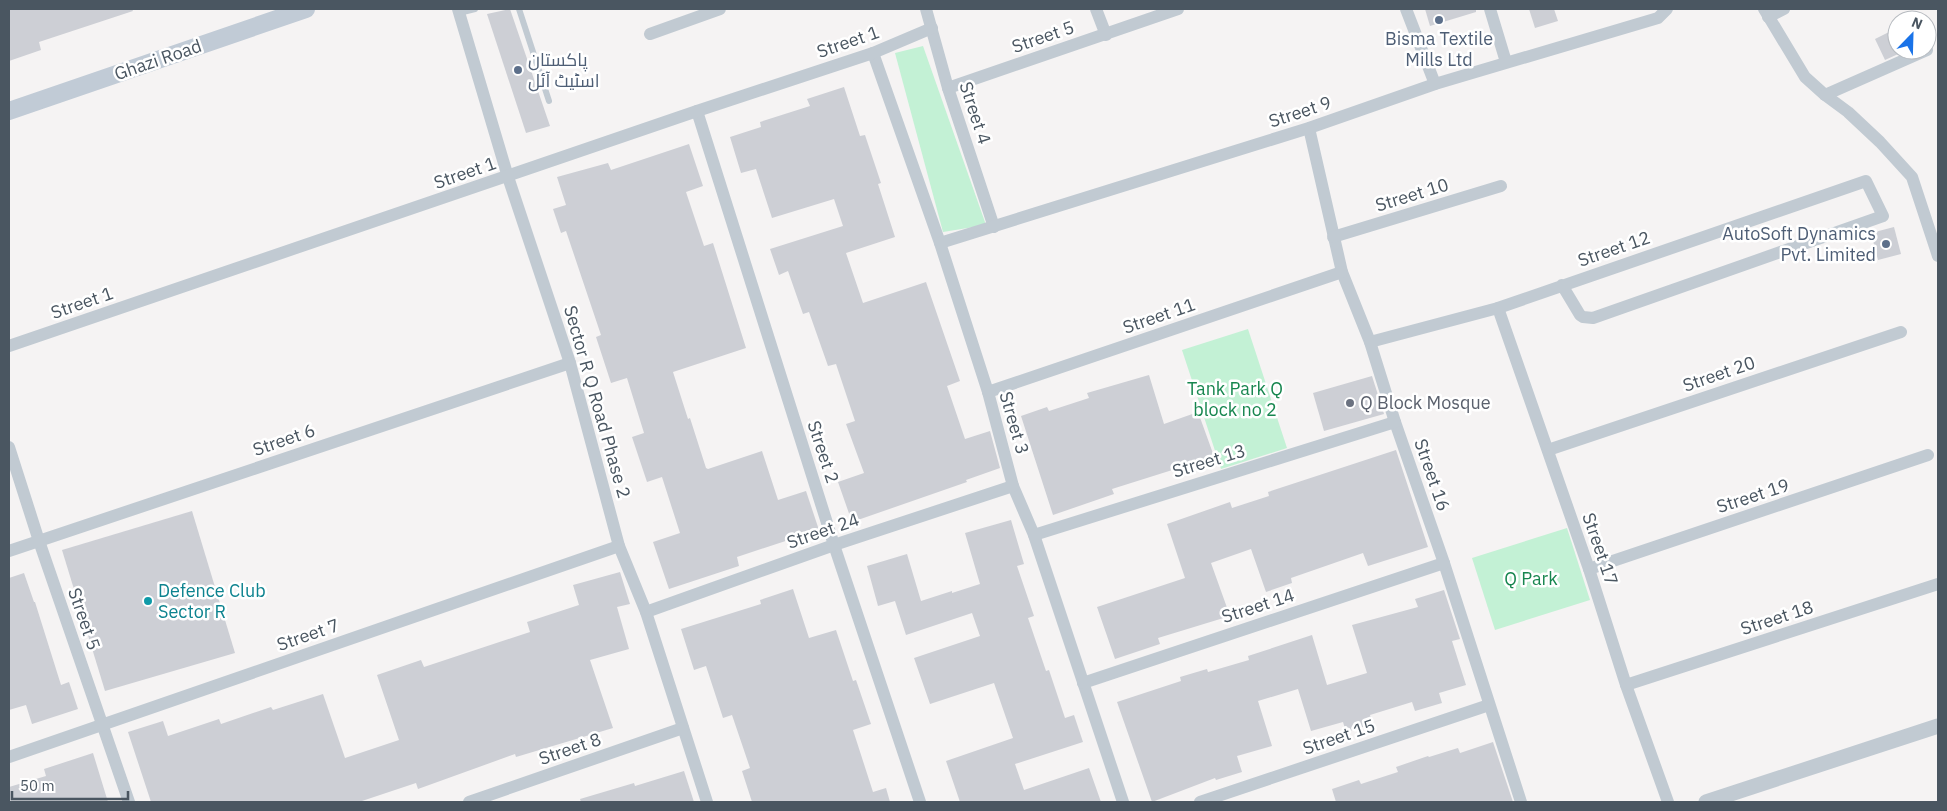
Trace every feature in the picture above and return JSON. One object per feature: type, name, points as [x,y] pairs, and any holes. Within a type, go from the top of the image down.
[{"type":"main road","name":"Ghazi Road","points":[[9,111],[306,9]]},
{"type":"street","points":[[650,34],[720,9]]},
{"type":"street","name":"Street 4","points":[[926,9],[948,88],[994,227]]},
{"type":"street","points":[[1096,9],[1106,35]]},
{"type":"street","name":"Street 5","points":[[948,88],[1178,9]]},
{"type":"street","points":[[1406,9],[1435,84]]},
{"type":"street","points":[[1490,9],[1506,62]]},
{"type":"street","name":"Street 9","points":[[940,244],[1309,128],[1435,84],[1658,18],[1668,9]]},
{"type":"street","points":[[1784,9],[1766,13],[1805,77],[1874,136],[1912,177],[1938,256]]},
{"type":"street","name":"Sector R Q Road Phase 2","points":[[459,11],[508,177],[570,363],[619,546],[646,612],[707,802]]},
{"type":"street","name":"Street 1","points":[[9,346],[697,111],[873,53],[932,28]]},
{"type":"street","name":"Street 3","points":[[873,53],[940,244],[988,392],[1014,486],[1034,535],[1123,802]]},
{"type":"street","points":[[1825,95],[1904,60]]},
{"type":"street","name":"Street 2","points":[[697,111],[834,545],[920,802]]},
{"type":"street","name":"Street 16","points":[[1309,128],[1342,272],[1370,342],[1521,802]]},
{"type":"street","name":"Street 12","points":[[1370,342],[1498,308],[1562,285],[1866,181],[1884,216],[1593,318],[1580,315],[1562,285]]},
{"type":"street","name":"Street 10","points":[[1333,236],[1501,186]]},
{"type":"street","name":"Street 11","points":[[988,392],[1342,272]]},
{"type":"street","name":"Street 17","points":[[1498,308],[1589,569],[1626,685],[1668,802]]},
{"type":"street","name":"Street 20","points":[[1548,450],[1901,332]]},
{"type":"street","name":"Street 6","points":[[9,551],[570,363]]},
{"type":"street","name":"Street 13","points":[[1034,535],[1395,422]]},
{"type":"street","name":"Street 5","points":[[9,447],[39,541],[129,802]]},
{"type":"street","name":"Street 19","points":[[1589,569],[1928,456]]},
{"type":"street","name":"Street 24","points":[[646,612],[834,545],[1014,486]]},
{"type":"street","name":"Street 7","points":[[9,757],[619,546]]},
{"type":"street","name":"Street 14","points":[[1083,682],[1444,563]]},
{"type":"street","name":"Street 18","points":[[1626,685],[1938,584]]},
{"type":"street","name":"Street 15","points":[[1200,802],[1489,705]]},
{"type":"street","points":[[1710,802],[1938,726]]},
{"type":"street","name":"Street 8","points":[[469,802],[683,728]]},
{"type":"lane","points":[[459,11],[475,9]]},
{"type":"lane","points":[[519,9],[549,101]]},
{"type":"green space","points":[[923,46],[986,225],[943,232],[895,53]]},
{"type":"green space","name":"Tank Park Q block no 2","points":[[1248,329],[1287,448],[1221,469],[1182,350]]},
{"type":"green space","name":"Q Park","points":[[1567,528],[1590,600],[1495,630],[1472,558]]},
{"type":"building","points":[[9,9],[132,9],[133,11],[39,42],[41,50],[9,61]]},
{"type":"building","name":"پاکستان اسٹیٹ آئل","points":[[510,9],[550,126],[526,133],[487,14]]},
{"type":"building","name":"Bisma Textile Mills Ltd","points":[[1425,9],[1476,9],[1476,12],[1430,26]]},
{"type":"building","points":[[1529,9],[1554,9],[1558,21],[1535,28]]},
{"type":"building","points":[[1887,33],[1887,59],[1885,60],[1875,39]]},
{"type":"building","points":[[844,87],[860,136],[865,135],[881,183],[878,184],[895,237],[846,253],[863,303],[926,282],[960,381],[947,386],[965,439],[990,431],[1000,468],[966,480],[967,482],[852,522],[838,482],[864,473],[846,424],[855,421],[836,364],[828,366],[809,312],[803,314],[788,271],[779,275],[770,249],[843,226],[834,199],[772,218],[756,169],[741,173],[730,137],[761,127],[760,122],[810,106],[807,99]]},
{"type":"building","points":[[689,144],[703,186],[686,192],[704,246],[713,243],[746,348],[673,372],[688,419],[690,418],[706,468],[708,469],[762,451],[778,500],[806,491],[819,530],[737,557],[739,566],[669,589],[653,542],[680,533],[662,477],[647,482],[632,437],[644,433],[627,378],[611,383],[596,337],[601,335],[566,231],[561,233],[553,209],[566,205],[557,177],[608,163],[611,170]]},
{"type":"building","name":"AutoSoft Dynamics Pvt. Limited","points":[[1894,227],[1901,254],[1878,260],[1871,233]]},
{"type":"building","points":[[1149,375],[1164,424],[1198,412],[1215,459],[1187,470],[1185,466],[1112,489],[1114,494],[1053,515],[1021,416],[1047,407],[1049,411],[1089,398],[1087,393]]},
{"type":"building","name":"Q Block Mosque","points":[[1372,376],[1384,414],[1324,431],[1313,393]]},
{"type":"building","points":[[1396,450],[1428,547],[1368,566],[1363,553],[1291,578],[1292,583],[1266,592],[1251,549],[1211,563],[1230,616],[1158,638],[1160,644],[1115,659],[1097,607],[1185,578],[1167,524],[1230,502],[1232,508],[1269,496],[1268,492]]},
{"type":"building","name":"Defence Club Sector R","points":[[192,511],[235,653],[105,691],[62,550]]},
{"type":"building","points":[[1011,520],[1024,564],[1017,566],[1034,616],[1028,618],[1046,671],[1049,670],[1065,718],[1074,715],[1083,742],[1015,764],[1024,790],[1089,768],[1101,802],[960,802],[946,761],[1013,738],[994,683],[930,704],[914,658],[980,636],[972,613],[906,635],[895,601],[878,606],[867,566],[907,554],[921,601],[952,591],[952,593],[980,584],[965,533]]},
{"type":"building","points":[[620,572],[630,604],[617,607],[629,649],[590,660],[613,728],[516,757],[515,754],[418,789],[416,783],[359,802],[151,802],[128,732],[163,721],[168,736],[219,719],[221,724],[271,707],[273,710],[323,694],[345,758],[399,740],[377,675],[421,660],[424,667],[530,632],[527,622],[579,605],[573,585]]},
{"type":"building","points":[[24,573],[61,685],[69,682],[78,709],[32,724],[26,705],[9,710],[9,578]]},
{"type":"building","points":[[793,589],[809,638],[836,630],[853,681],[856,680],[871,724],[853,730],[873,792],[886,788],[890,802],[752,802],[742,771],[750,768],[732,715],[723,718],[706,666],[694,670],[681,629],[761,604],[760,600]]},
{"type":"building","points":[[1444,590],[1460,639],[1452,641],[1466,685],[1439,693],[1442,703],[1415,711],[1412,702],[1370,715],[1373,724],[1346,732],[1343,722],[1311,731],[1298,689],[1258,701],[1272,746],[1237,756],[1242,772],[1216,780],[1215,778],[1152,802],[1117,702],[1181,681],[1180,677],[1207,669],[1208,672],[1249,660],[1248,656],[1312,635],[1327,685],[1367,673],[1352,625],[1418,607],[1415,599]]},
{"type":"building","points":[[1493,742],[1513,802],[1336,802],[1332,789],[1359,780],[1361,784],[1398,772],[1396,767],[1428,756],[1458,748],[1460,753]]},
{"type":"building","points":[[93,753],[108,802],[9,802],[9,787],[46,776],[44,769]]},
{"type":"building","points":[[684,771],[694,802],[581,802],[580,799],[634,783],[635,786]]},
{"type":"place","name":"Bisma Textile Mills Ltd","points":[[1439,20]]},
{"type":"place","name":"پاکستان اسٹیٹ آئل","points":[[518,70]]},
{"type":"place","name":"AutoSoft Dynamics Pvt. Limited","points":[[1886,244]]},
{"type":"place","name":"Q Block Mosque","points":[[1350,403]]},
{"type":"place","name":"Defence Club Sector R","points":[[148,601]]}]
